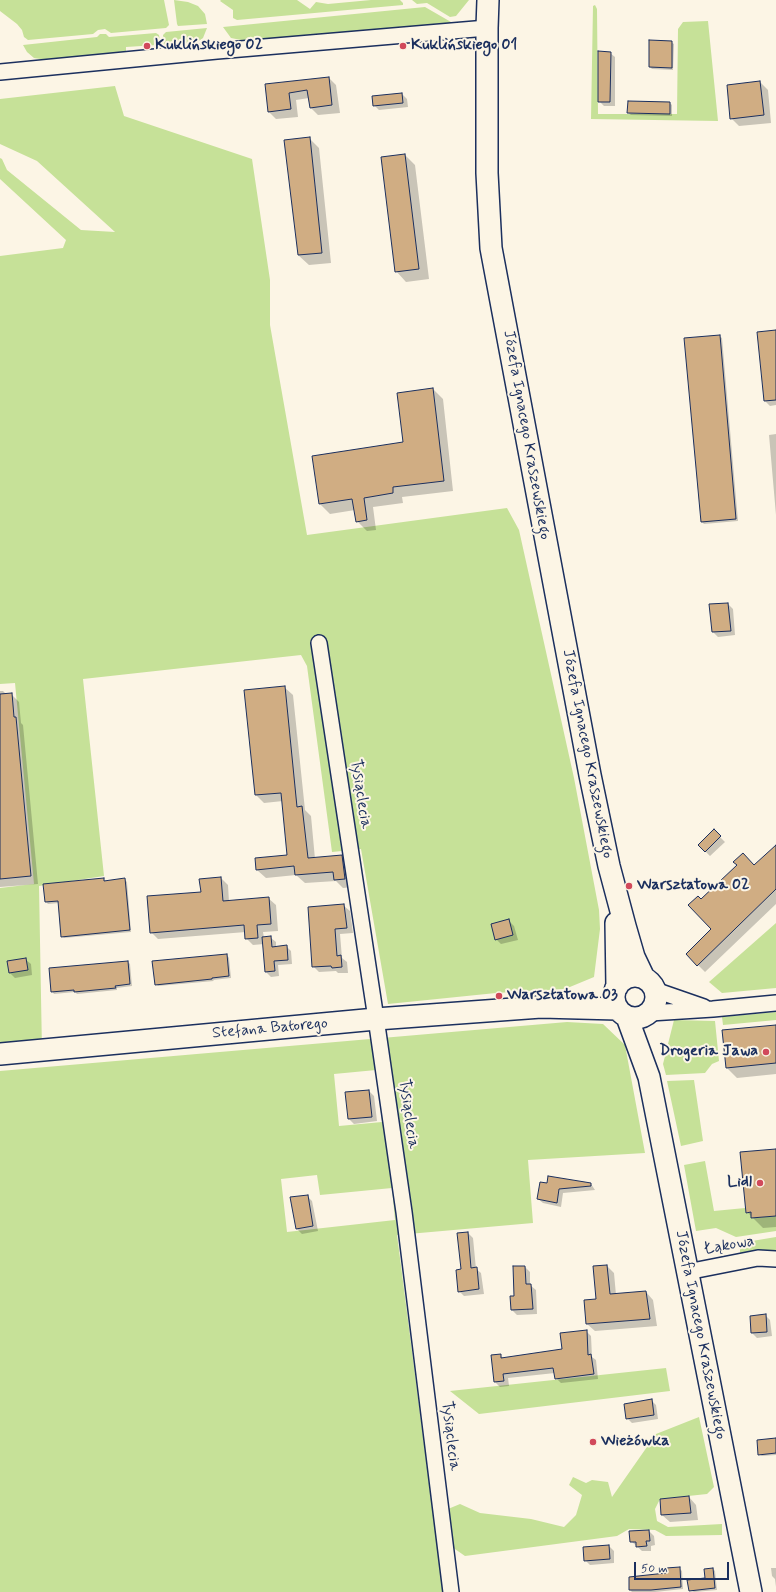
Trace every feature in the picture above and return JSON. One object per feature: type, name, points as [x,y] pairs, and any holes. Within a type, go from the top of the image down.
[{"type":"street","name":"Józefa Ignacego Kraszewskiego","points":[[488,0],[486,28],[487,173],[492,248],[588,767],[609,866],[630,944],[649,984]]},
{"type":"street","points":[[0,72],[217,51],[486,28]]},
{"type":"street","name":"Tysiąclecia","points":[[319,643],[405,1219],[451,1592]]},
{"type":"street","name":"Józefa Ignacego Kraszewskiego","points":[[609,866],[616,924],[617,987]]},
{"type":"street","points":[[713,1009],[631,976],[620,982],[614,998],[622,1013],[639,1018],[650,1013],[713,1009],[776,1004]]},
{"type":"street","points":[[649,984],[656,1002],[650,1013]]},
{"type":"street","name":"Stefana Batorego","points":[[541,1007],[590,996],[617,987]]},
{"type":"street","name":"Stefana Batorego","points":[[0,1054],[376,1019],[541,1007],[622,1013]]},
{"type":"street","name":"Józefa Ignacego Kraszewskiego","points":[[622,1013],[649,1078],[751,1592]]},
{"type":"street","name":"Józefa Ignacego Kraszewskiego","points":[[649,1078],[650,1013]]},
{"type":"street","name":"Łąkowa","points":[[688,1272],[758,1258],[776,1259]]},
{"type":"green space","points":[[0,0],[164,0],[169,25],[166,28],[111,33],[105,29],[98,30],[93,34],[28,40],[24,37],[22,30],[17,24],[0,11]]},
{"type":"green space","points":[[174,0],[188,2],[198,6],[205,14],[207,24],[178,26]]},
{"type":"green space","points":[[297,0],[310,9],[316,2],[328,4],[371,0],[400,0],[403,5],[237,20],[233,18],[233,10],[220,1]]},
{"type":"green space","points":[[412,0],[469,0],[456,16],[450,17],[427,3],[417,4]]},
{"type":"green space","points":[[595,5],[597,9],[598,114],[677,114],[678,29],[683,22],[708,21],[718,121],[591,119],[593,6]]},
{"type":"green space","points":[[425,7],[451,22],[450,25],[246,41],[231,38],[223,27]]},
{"type":"green space","points":[[207,28],[203,38],[193,45],[164,49],[163,35],[166,32]]},
{"type":"green space","points":[[156,33],[159,35],[160,41],[157,45],[126,47],[126,53],[47,60],[34,58],[27,52],[23,45],[97,37],[100,34],[106,34],[109,37]]},
{"type":"green space","points":[[115,86],[124,116],[252,159],[270,280],[270,325],[307,535],[507,508],[519,530],[574,778],[599,910],[600,929],[594,977],[565,989],[496,993],[388,1004],[361,849],[332,852],[307,666],[301,655],[83,679],[104,876],[39,886],[42,1051],[0,1054],[0,888],[34,884],[15,683],[0,684],[0,256],[63,248],[66,240],[0,179],[0,158],[2,159],[7,170],[81,230],[115,232],[37,161],[0,144],[0,99]]},
{"type":"green space","points":[[776,923],[776,988],[722,993],[709,982]]},
{"type":"green space","points":[[776,1012],[776,1020],[723,1025],[722,1017]]},
{"type":"green space","points":[[674,1020],[715,1021],[719,1061],[712,1064],[705,1073],[666,1075],[663,1064]]},
{"type":"green space","points":[[567,1022],[603,1024],[625,1045],[645,1153],[528,1160],[533,1223],[397,1235],[443,1592],[0,1592],[0,1071]],"holes":[[[376,1070],[382,1122],[339,1126],[334,1074]],[[317,1175],[320,1195],[392,1188],[395,1220],[287,1232],[281,1179]]]},
{"type":"green space","points":[[694,1080],[703,1141],[681,1146],[667,1081]]},
{"type":"green space","points":[[705,1161],[714,1211],[745,1208],[746,1213],[751,1212],[752,1218],[776,1216],[776,1231],[736,1237],[716,1228],[696,1231],[684,1165]]},
{"type":"green space","points":[[776,1237],[776,1259],[740,1261],[740,1243]]},
{"type":"green space","points":[[666,1368],[670,1391],[479,1414],[450,1391]]},
{"type":"green space","points":[[699,1417],[714,1487],[707,1494],[660,1499],[655,1509],[657,1521],[668,1527],[722,1524],[722,1535],[666,1536],[655,1530],[629,1529],[617,1536],[465,1556],[452,1547],[448,1509],[460,1504],[480,1513],[531,1519],[564,1527],[576,1515],[582,1495],[569,1485],[573,1477],[586,1483],[592,1480],[608,1482],[612,1497],[656,1434]]},
{"type":"building","points":[[649,40],[672,41],[672,68],[649,67]]},
{"type":"building","points":[[598,51],[611,52],[610,102],[598,102]]},
{"type":"building","points":[[329,77],[332,105],[310,108],[307,90],[289,93],[291,109],[268,112],[265,84]]},
{"type":"building","points":[[760,81],[764,115],[730,119],[727,85]]},
{"type":"building","points":[[402,93],[403,103],[373,106],[372,96]]},
{"type":"building","points":[[628,101],[670,102],[670,114],[627,113]]},
{"type":"building","points":[[310,137],[322,253],[298,255],[284,140]]},
{"type":"building","points":[[405,154],[419,269],[395,272],[381,157]]},
{"type":"building","points":[[776,330],[776,400],[764,401],[757,332]]},
{"type":"building","points":[[720,335],[736,519],[701,522],[684,338]]},
{"type":"building","points":[[433,388],[444,481],[393,487],[393,493],[364,498],[367,520],[356,522],[352,499],[319,504],[312,456],[403,442],[397,393]]},
{"type":"building","points":[[728,603],[731,631],[712,632],[709,604]]},
{"type":"building","points":[[285,686],[297,807],[302,806],[308,858],[342,855],[345,879],[334,880],[333,872],[295,875],[294,866],[256,870],[255,858],[287,855],[281,793],[255,795],[244,690]]},
{"type":"building","points":[[12,693],[14,717],[16,717],[31,876],[0,879],[0,694]]},
{"type":"building","points":[[714,829],[721,836],[705,852],[698,845]]},
{"type":"building","points":[[776,845],[776,889],[697,966],[686,954],[711,929],[688,905],[698,896],[701,899],[737,865],[733,862],[743,853],[754,865]]},
{"type":"building","points":[[221,877],[223,901],[269,897],[271,924],[257,925],[258,938],[245,939],[244,925],[150,933],[147,896],[201,892],[199,879]]},
{"type":"building","points":[[104,878],[104,881],[125,878],[130,930],[61,937],[58,901],[45,902],[43,884]]},
{"type":"building","points":[[344,904],[347,928],[335,929],[337,956],[341,955],[342,967],[312,967],[308,907]]},
{"type":"building","points":[[509,919],[513,935],[495,940],[491,924]]},
{"type":"building","points":[[271,936],[272,947],[287,945],[288,960],[274,961],[275,971],[265,972],[262,937]]},
{"type":"building","points":[[227,954],[229,976],[155,985],[152,961]]},
{"type":"building","points":[[26,958],[28,970],[9,973],[7,961]]},
{"type":"building","points":[[128,961],[130,984],[115,986],[116,988],[74,992],[74,990],[51,992],[49,968]]},
{"type":"building","points":[[776,1025],[776,1063],[726,1068],[722,1030]]},
{"type":"building","points":[[369,1090],[372,1117],[348,1119],[345,1092]]},
{"type":"building","name":"Lidl","points":[[776,1149],[776,1216],[751,1218],[751,1212],[746,1213],[740,1152]]},
{"type":"building","points":[[548,1176],[591,1183],[591,1186],[559,1189],[557,1203],[537,1199],[540,1182],[547,1183]]},
{"type":"building","points":[[308,1195],[313,1226],[296,1229],[290,1197]]},
{"type":"building","points":[[468,1232],[471,1268],[477,1267],[479,1289],[458,1292],[456,1270],[461,1269],[457,1233]]},
{"type":"building","points":[[607,1265],[610,1294],[646,1291],[650,1319],[586,1324],[584,1300],[596,1299],[593,1266]]},
{"type":"building","points":[[513,1266],[525,1266],[526,1284],[531,1284],[533,1309],[511,1310],[510,1296],[514,1296]]},
{"type":"building","points":[[766,1314],[767,1332],[751,1333],[750,1316]]},
{"type":"building","points":[[587,1330],[588,1355],[591,1354],[594,1374],[555,1379],[553,1368],[503,1374],[504,1381],[494,1382],[491,1355],[501,1354],[501,1358],[562,1349],[560,1333]]},
{"type":"building","points":[[652,1399],[654,1415],[626,1419],[624,1404]]},
{"type":"building","points":[[776,1438],[776,1453],[758,1455],[757,1440]]},
{"type":"building","points":[[689,1496],[691,1513],[661,1515],[660,1499]]},
{"type":"building","points":[[649,1530],[650,1541],[646,1541],[647,1546],[636,1547],[636,1542],[630,1542],[629,1531]]},
{"type":"building","points":[[609,1545],[610,1559],[584,1561],[583,1547]]},
{"type":"building","points":[[680,1567],[681,1587],[651,1590],[629,1590],[629,1577],[666,1573],[666,1568]]},
{"type":"building","points":[[713,1568],[715,1588],[689,1591],[687,1580],[705,1578],[704,1569]]},
{"type":"place","name":"Kuklińskiego 02","points":[[147,46]]},
{"type":"place","name":"Kuklińskiego 01","points":[[403,46]]},
{"type":"place","name":"Warsztatowa 02","points":[[629,886]]},
{"type":"place","name":"Warsztatowa 03","points":[[499,996]]},
{"type":"place","name":"Drogeria Jawa","points":[[766,1052]]},
{"type":"place","name":"Lidl","points":[[760,1183]]},
{"type":"place","name":"Wieżówka","points":[[593,1442]]}]
